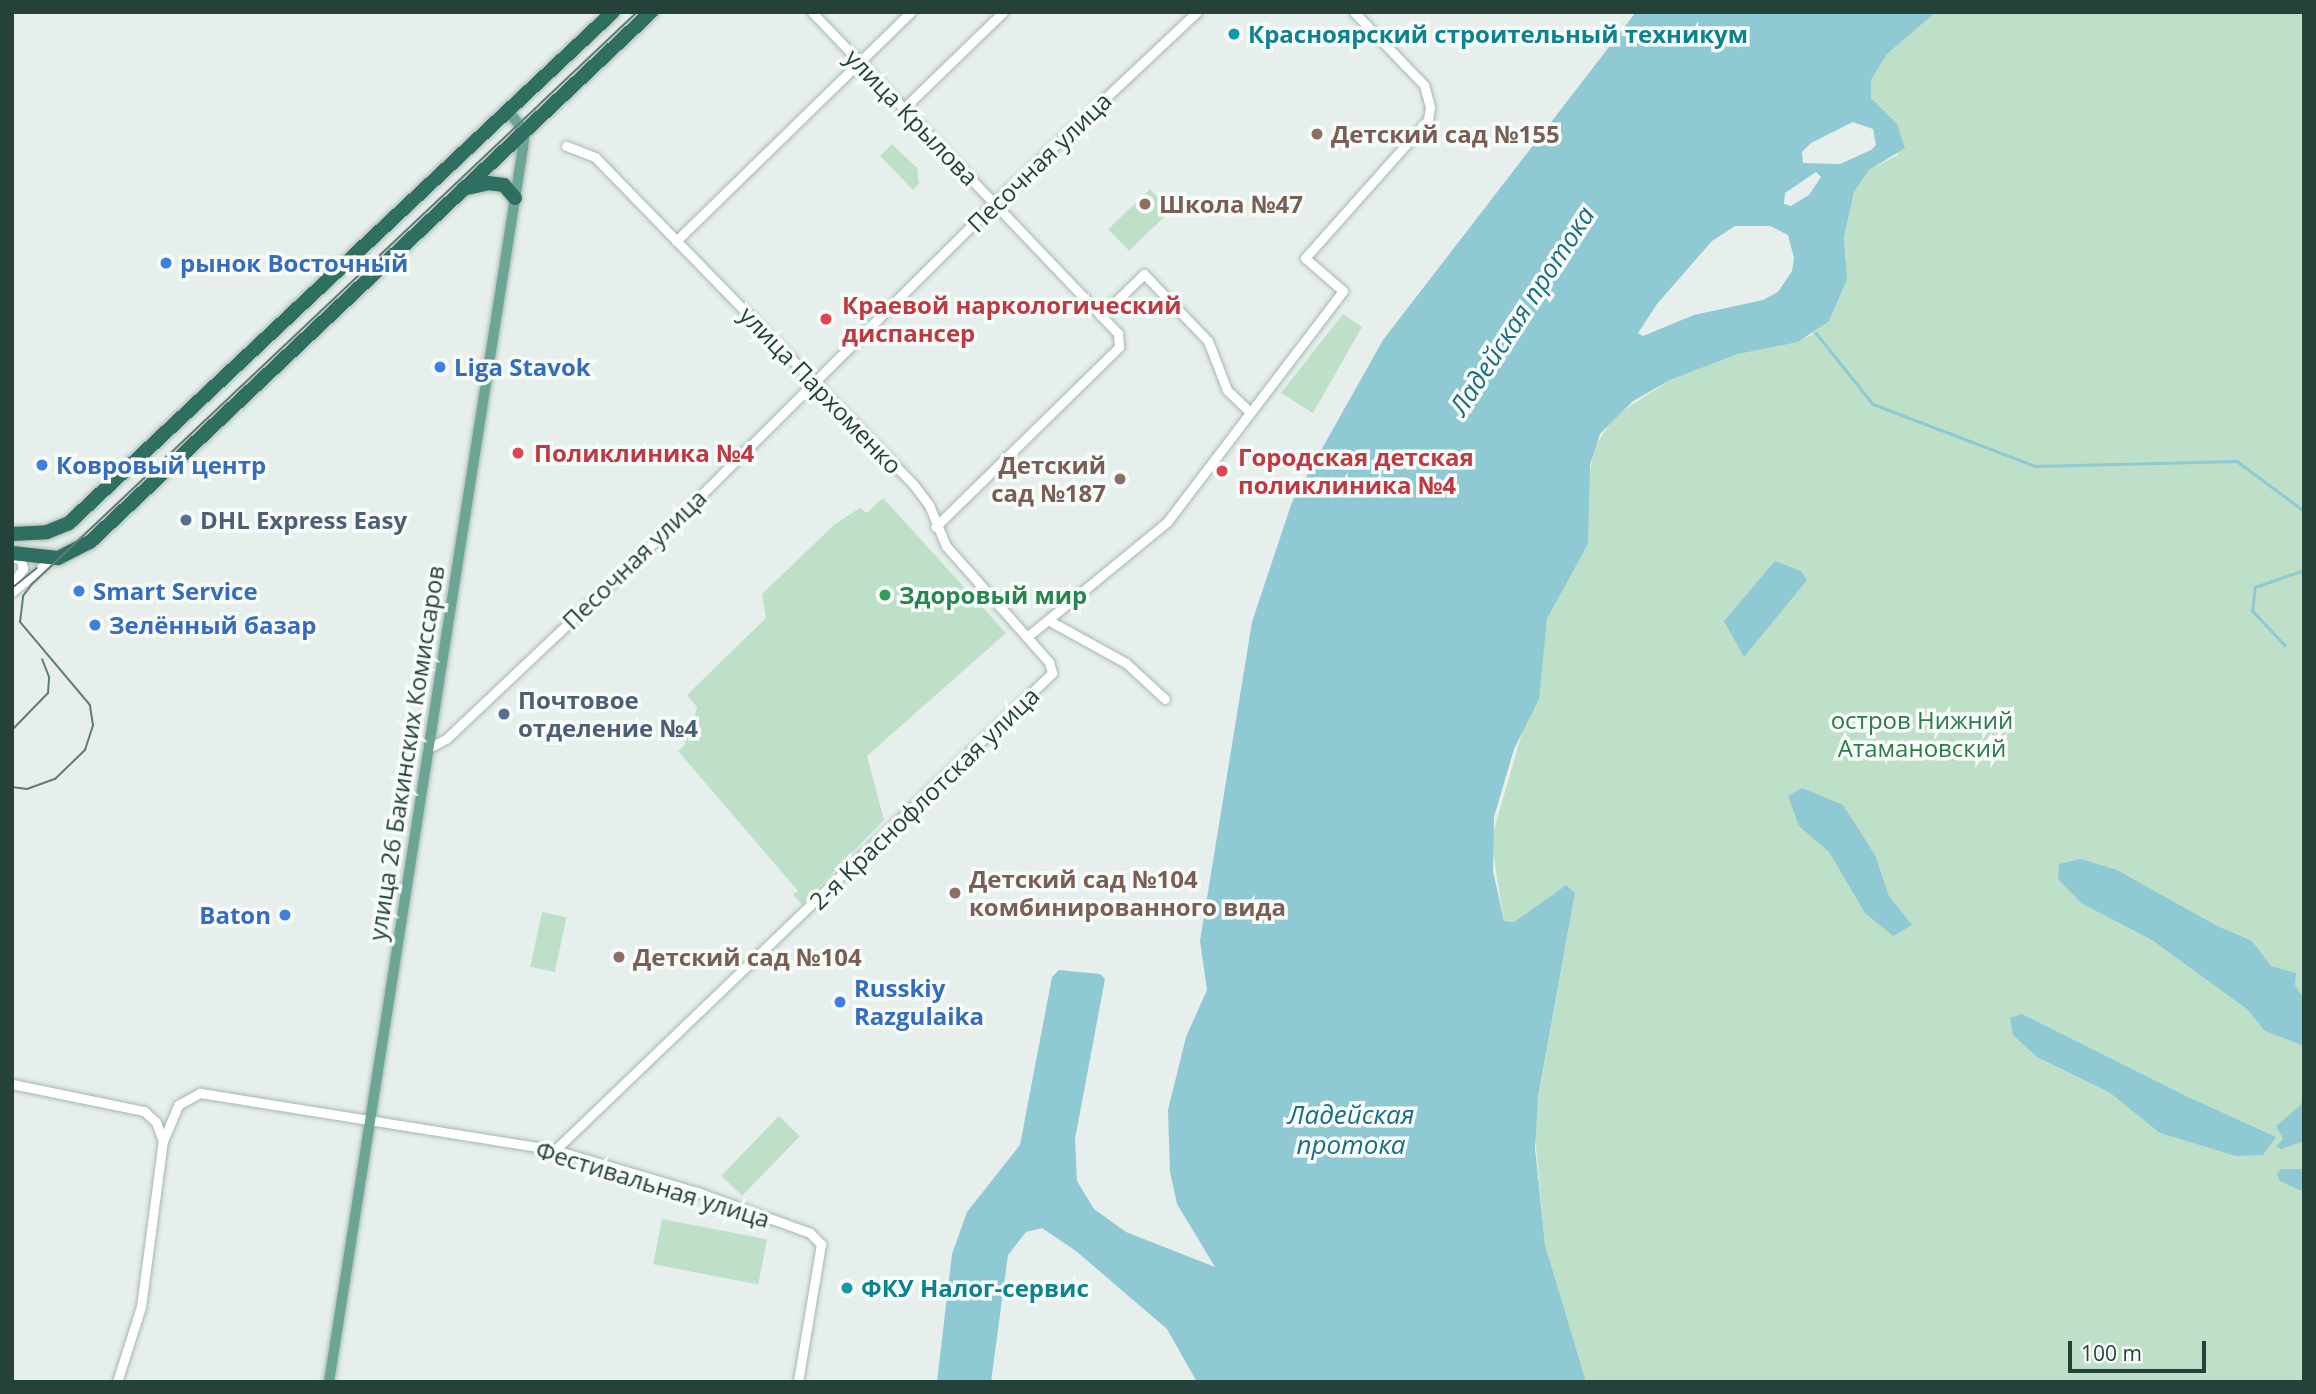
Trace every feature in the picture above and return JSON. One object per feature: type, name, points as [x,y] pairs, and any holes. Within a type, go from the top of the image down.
[{"type":"highway","points":[[12,534],[47,533],[69,523],[613,12]]},
{"type":"highway","points":[[12,555],[75,553],[90,542],[651,12]]},
{"type":"highway","points":[[461,189],[496,184],[504,186],[515,198]]},
{"type":"main road","points":[[508,110],[525,132]]},
{"type":"main road","name":"улица 26 Бакинских Комиссаров","points":[[329,1382],[525,132]]},
{"type":"street","name":"улица Крылова","points":[[811,12],[1118,333],[1119,347],[935,527]]},
{"type":"street","points":[[676,241],[911,12]]},
{"type":"street","points":[[904,108],[1003,12]]},
{"type":"street","name":"Песочная улица","points":[[427,749],[446,739],[815,383],[993,204],[1197,12]]},
{"type":"street","points":[[1027,637],[1167,522],[1343,291],[1305,258],[1428,120],[1424,85],[1354,12]]},
{"type":"street","name":"улица Пархоменко","points":[[566,146],[595,157],[924,497],[935,527],[946,546],[1027,637]]},
{"type":"street","points":[[1101,316],[1144,274],[1208,341],[1227,390],[1249,411]]},
{"type":"street","points":[[12,592],[56,554]]},
{"type":"street","points":[[12,555],[20,560],[23,569],[12,583]]},
{"type":"street","points":[[1048,620],[1126,663],[1165,699]]},
{"type":"street","name":"2-я Краснофлотская улица","points":[[555,1150],[1050,678],[1052,668],[1027,637]]},
{"type":"street","points":[[12,1084],[144,1111],[156,1122],[163,1141]]},
{"type":"street","name":"Фестивальная улица","points":[[117,1382],[141,1307],[163,1141],[178,1105],[200,1093],[555,1150],[697,1192],[810,1233],[821,1244],[797,1382]]},
{"type":"green space","name":"остров Нижний Атамановский","points":[[1936,12],[2304,12],[2304,1382],[1586,1382],[1545,1245],[1534,1124],[1575,893],[1566,885],[1514,922],[1504,921],[1491,840],[1540,671],[1547,619],[1588,544],[1588,484],[1594,448],[1615,416],[1670,380],[1738,354],[1811,336],[1846,259],[1844,237],[1854,192],[1869,170],[1898,155],[1896,124],[1871,98],[1871,80],[1887,54]]},
{"type":"green space","points":[[892,144],[917,168],[919,184],[913,190],[880,156]]},
{"type":"green space","points":[[1150,189],[1171,211],[1129,251],[1108,229]]},
{"type":"green space","points":[[1343,314],[1362,327],[1313,413],[1281,393]]},
{"type":"green space","points":[[883,498],[1006,633],[867,756],[884,820],[802,904],[793,895],[798,891],[678,751],[686,744],[679,735],[693,724],[697,707],[687,695],[766,618],[762,594],[835,524],[860,508],[867,513]]},
{"type":"green space","points":[[542,912],[566,917],[555,972],[530,967]]},
{"type":"green space","points":[[779,1116],[800,1136],[742,1196],[721,1176]]},
{"type":"green space","points":[[662,1219],[767,1239],[758,1285],[653,1264]]},
{"type":"water","name":"Ладейская протока","points":[[1636,12],[1936,12],[1887,54],[1871,80],[1871,98],[1897,124],[1905,148],[1869,170],[1854,192],[1844,237],[1847,279],[1829,321],[1798,342],[1738,354],[1670,380],[1633,401],[1600,434],[1590,465],[1588,544],[1547,619],[1539,699],[1514,749],[1494,817],[1493,871],[1504,921],[1514,922],[1566,885],[1575,893],[1538,1098],[1535,1148],[1545,1245],[1586,1382],[1197,1382],[1167,1329],[1076,1251],[1042,1228],[1026,1232],[1008,1255],[991,1382],[937,1382],[952,1254],[967,1212],[1020,1145],[1052,977],[1059,970],[1100,974],[1105,979],[1075,1139],[1077,1181],[1094,1209],[1126,1232],[1215,1267],[1177,1204],[1170,1172],[1168,1110],[1186,1037],[1207,990],[1200,941],[1252,622],[1292,502],[1383,340]],"holes":[[[1853,122],[1873,129],[1876,145],[1871,150],[1840,164],[1803,163],[1802,152],[1811,143]],[[1816,172],[1821,177],[1809,195],[1791,206],[1784,204],[1785,193]],[[1735,226],[1770,226],[1788,235],[1794,258],[1792,271],[1778,292],[1763,300],[1694,315],[1643,336],[1638,333],[1657,304],[1712,241]]]},
{"type":"water","points":[[1775,561],[1801,571],[1807,580],[1744,657],[1724,621]]},
{"type":"water","points":[[1802,788],[1843,805],[1875,855],[1889,896],[1912,925],[1893,936],[1865,913],[1829,852],[1799,826],[1788,796]]},
{"type":"water","points":[[2081,859],[2117,870],[2217,926],[2252,941],[2271,966],[2296,973],[2295,985],[2304,999],[2304,1046],[2265,1031],[2247,1009],[2152,940],[2081,903],[2058,879],[2059,864]]},
{"type":"water","points":[[2022,1014],[2188,1097],[2276,1137],[2263,1155],[2236,1156],[2160,1133],[2109,1092],[2037,1057],[2013,1035],[2010,1018]]},
{"type":"water","points":[[2304,1083],[2304,1141],[2281,1149],[2276,1146],[2283,1139],[2276,1126],[2301,1105]]},
{"type":"water","points":[[2281,1169],[2304,1169],[2304,1207],[2302,1191],[2280,1181],[2277,1174]]},
{"type":"waterway","points":[[1816,333],[1873,404],[2035,466],[2237,461],[2304,511]]},
{"type":"waterway","points":[[2285,646],[2252,611],[2255,587],[2304,570]]},
{"type":"tram line","points":[[12,787],[27,789],[55,779],[85,750],[93,725],[90,705],[20,622],[23,596],[32,584],[637,12]]},
{"type":"tram line","points":[[12,588],[37,568]]},
{"type":"tram line","points":[[12,730],[48,693],[49,677],[42,659]]},
{"type":"place","name":"Красноярский строительный техникум","points":[[1234,34]]},
{"type":"place","name":"Детский сад №155","points":[[1317,134]]},
{"type":"place","name":"Школа №47","points":[[1145,204]]},
{"type":"place","name":"рынок Восточный","points":[[166,263]]},
{"type":"place","name":"Краевой наркологический диспансер","points":[[826,319]]},
{"type":"place","name":"Liga Stavok","points":[[440,367]]},
{"type":"place","name":"Поликлиника №4","points":[[518,453]]},
{"type":"place","name":"Ковровый центр","points":[[42,465]]},
{"type":"place","name":"Городская детская поликлиника №4","points":[[1222,471]]},
{"type":"place","name":"Детский сад №187","points":[[1120,479]]},
{"type":"place","name":"DHL Express Easy","points":[[186,520]]},
{"type":"place","name":"Smart Service","points":[[79,591]]},
{"type":"place","name":"Здоровый мир","points":[[885,595]]},
{"type":"place","name":"Зелённый базар","points":[[95,625]]},
{"type":"place","name":"Почтовое отделение №4","points":[[504,714]]},
{"type":"place","name":"Детский сад №104 комбинированного вида","points":[[955,893]]},
{"type":"place","name":"Baton","points":[[285,915]]},
{"type":"place","name":"Детский сад №104","points":[[619,957]]},
{"type":"place","name":"Russkiy Razgulaika","points":[[840,1002]]},
{"type":"place","name":"ФКУ Налог-сервис","points":[[847,1288]]}]
